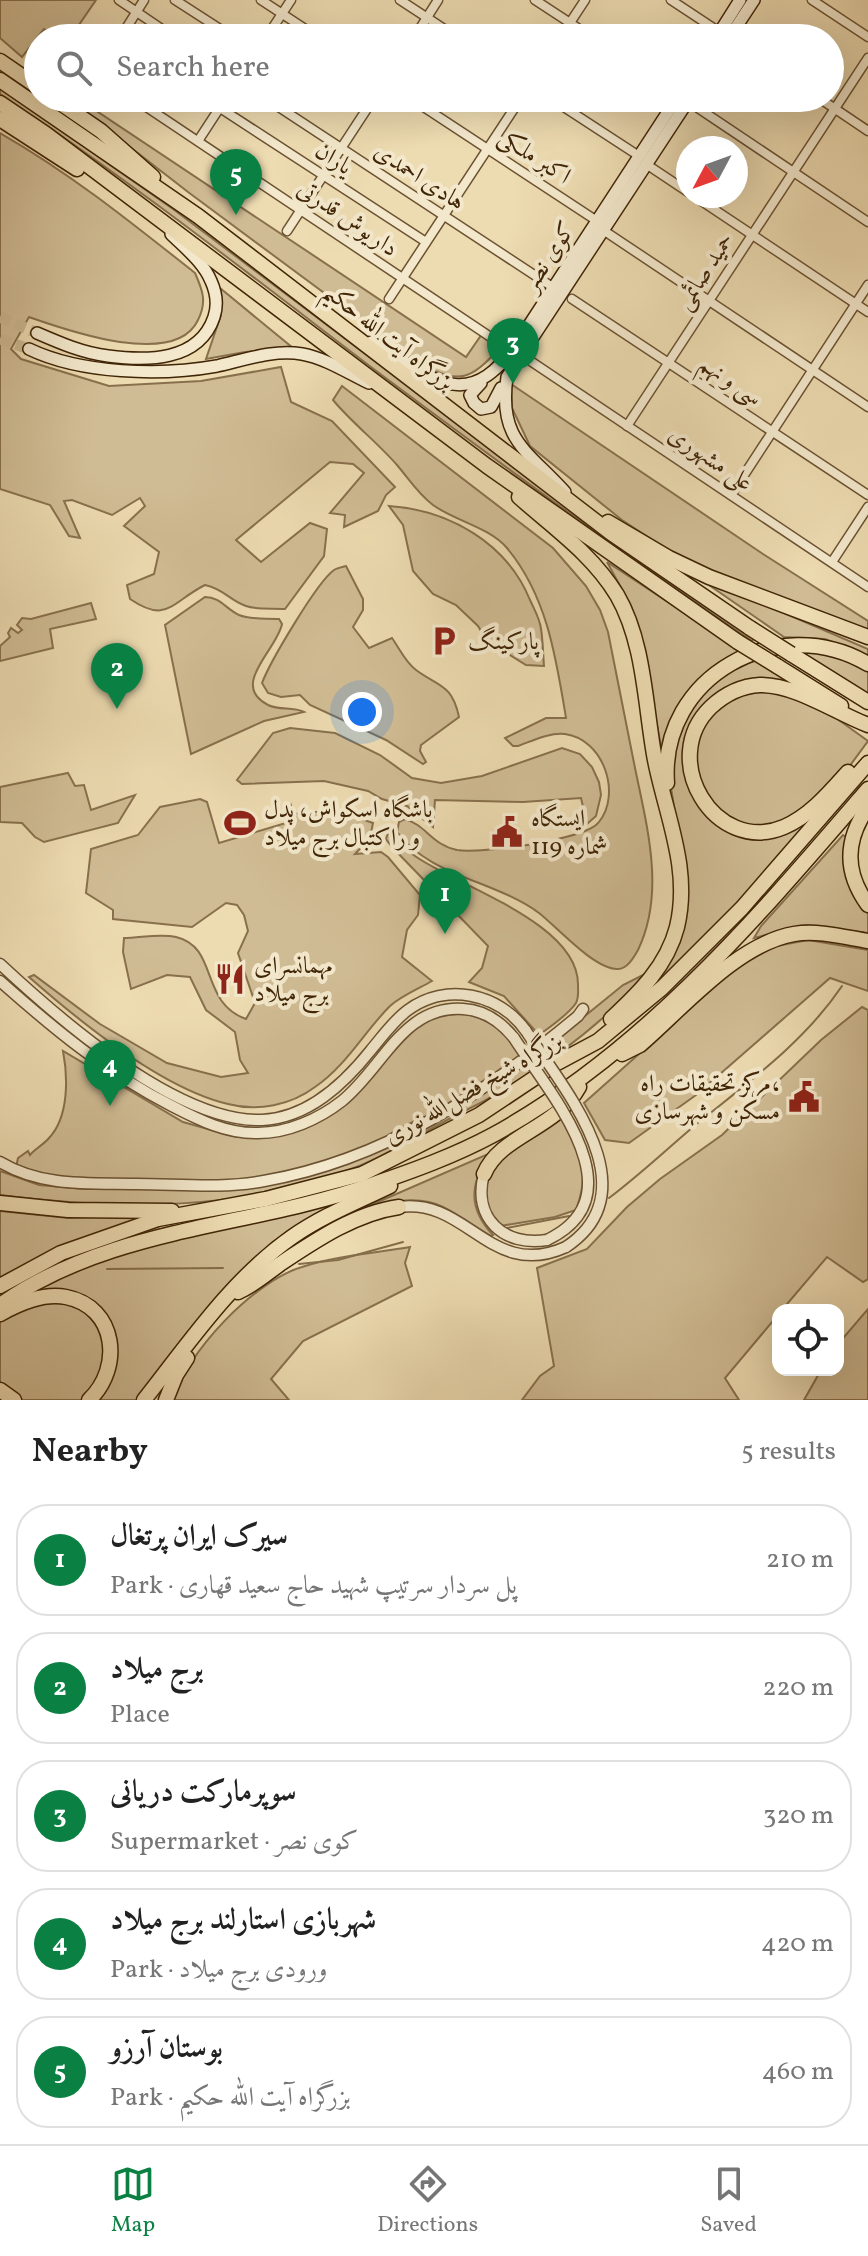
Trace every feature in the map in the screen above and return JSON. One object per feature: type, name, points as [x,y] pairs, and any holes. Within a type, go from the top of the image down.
[{"type":"highway","points":[[0,53],[24,75]]},
{"type":"highway","points":[[0,61],[24,77]]},
{"type":"highway","name":"بزرگراه آیت الله حکیم","points":[[0,80],[24,96]]},
{"type":"highway","name":"بزرگراه آیت الله حکیم","points":[[0,103],[46,134],[156,220],[487,466],[738,642],[868,724]]},
{"type":"highway","name":"بزرگراه آیت الله حکیم","points":[[47,112],[198,216],[621,540],[750,628],[868,702]]},
{"type":"highway","points":[[73,112],[101,131],[198,216]]},
{"type":"highway","points":[[0,119],[156,220]]},
{"type":"highway","points":[[487,466],[583,552],[603,575],[625,611],[637,653],[656,764],[678,852],[682,891],[677,925],[669,949],[656,972],[635,995],[557,1063]]},
{"type":"highway","points":[[581,508],[690,568],[868,637]]},
{"type":"highway","points":[[819,620],[868,645]]},
{"type":"highway","points":[[671,818],[666,768],[672,733],[690,700],[713,676],[745,656],[793,645],[814,644],[833,648],[868,664]]},
{"type":"highway","points":[[868,724],[789,690],[748,687],[728,694],[707,711],[693,734],[689,756],[694,786],[708,806],[734,826],[765,832],[788,826],[812,809],[850,770],[868,760]]},
{"type":"highway","name":"بزرگراه شیخ فضل‌الله نوری","points":[[0,1286],[61,1253],[96,1239],[189,1212],[266,1199],[362,1174],[445,1134],[557,1063],[598,1041],[705,948],[868,760]]},
{"type":"highway","name":"بزرگراه شیخ فضل‌الله نوری","points":[[0,1305],[60,1269],[140,1240],[331,1197],[440,1160],[494,1134],[597,1068],[674,1001],[733,943],[868,789]]},
{"type":"highway","points":[[868,807],[853,835],[850,864],[854,880],[868,905]]},
{"type":"highway","points":[[597,1068],[640,1045],[731,965],[769,941],[816,933],[868,941]]},
{"type":"highway","points":[[484,1174],[493,1158],[503,1149],[556,1116],[575,1094],[584,1077]]},
{"type":"highway","points":[[144,1400],[203,1323],[268,1256],[318,1221],[440,1160]]},
{"type":"highway","points":[[0,1203],[68,1210],[189,1212]]},
{"type":"highway","points":[[227,1298],[254,1285],[277,1266],[346,1224],[399,1207]]},
{"type":"highway","points":[[0,1315],[45,1297],[68,1298],[89,1307],[109,1336],[111,1362],[103,1384],[89,1400]]},
{"type":"highway","points":[[166,1400],[203,1323]]},
{"type":"highway","points":[[0,1390],[14,1400]]},
{"type":"main road","points":[[729,24],[740,0]]},
{"type":"main road","points":[[733,24],[754,0]]},
{"type":"main road","name":"کوی نصر","points":[[600,226],[505,362],[471,392],[471,399],[481,409],[491,407],[600,226],[675,112]]},
{"type":"main road","points":[[37,333],[106,356],[140,358],[177,354],[204,335],[215,312],[216,300],[211,280],[199,263],[156,220]]},
{"type":"main road","points":[[342,326],[437,381],[467,385],[491,374]]},
{"type":"main road","points":[[53,357],[57,341]]},
{"type":"main road","points":[[29,349],[99,368],[147,373],[204,368],[269,354],[300,353],[333,365],[395,396]]},
{"type":"main road","points":[[507,377],[505,412],[512,435],[581,508]]},
{"type":"street","points":[[119,0],[154,24]]},
{"type":"street","points":[[129,24],[144,0]]},
{"type":"street","points":[[175,0],[212,24]]},
{"type":"street","points":[[261,0],[297,24]]},
{"type":"street","points":[[275,24],[291,0]]},
{"type":"street","points":[[400,0],[436,24]]},
{"type":"street","points":[[423,24],[438,0]]},
{"type":"street","points":[[535,0],[570,23],[585,0]]},
{"type":"street","points":[[671,0],[706,24]]},
{"type":"street","points":[[812,0],[868,37]]},
{"type":"street","name":"حمید صائمی","points":[[844,95],[868,58]]},
{"type":"street","name":"داریوش قدرتی","points":[[154,112],[501,344]]},
{"type":"street","points":[[198,141],[217,112]]},
{"type":"street","name":"یاران","points":[[226,112],[426,242]]},
{"type":"street","name":"هادی احمدی","points":[[286,112],[554,288]]},
{"type":"street","points":[[287,231],[365,112]]},
{"type":"street","name":"اکبر ملکی","points":[[431,112],[868,407]]},
{"type":"street","points":[[389,299],[512,112]]},
{"type":"street","points":[[571,112],[676,183]]},
{"type":"street","points":[[703,112],[868,222]]},
{"type":"street","name":"حمید صائمی","points":[[627,426],[833,112]]},
{"type":"street","points":[[840,112],[868,131]]},
{"type":"street","points":[[712,208],[868,312]]},
{"type":"street","points":[[731,495],[868,285]]},
{"type":"street","name":"سی و نهم","points":[[572,299],[868,495]]},
{"type":"street","name":"علی مشهوری","points":[[532,362],[868,587]]},
{"type":"street","points":[[832,562],[868,507]]},
{"type":"street","points":[[0,964],[61,1018],[130,1069],[211,1112],[243,1119],[271,1119],[315,1103],[346,1079],[404,1013],[432,998],[457,994],[489,1000],[508,1011],[526,1031],[589,1128],[598,1150],[603,1184],[593,1217],[583,1232],[566,1247],[543,1255],[511,1253],[444,1213],[427,1207],[399,1207]]},
{"type":"street","points":[[0,981],[84,1053],[121,1078],[193,1117],[241,1132],[270,1132],[297,1125],[334,1107],[355,1089],[406,1029],[431,1013],[450,1009],[475,1011],[493,1018],[514,1038],[578,1137],[587,1163],[589,1187],[579,1215],[569,1227],[547,1240],[520,1241],[499,1230],[488,1218],[481,1200],[484,1174]]},
{"type":"street","points":[[0,1162],[37,1179],[102,1184],[235,1185],[307,1171],[366,1152],[451,1109],[522,1062],[583,1009]]},
{"type":"street","points":[[346,1079],[355,1089]]},
{"type":"shaded area","points":[[0,0],[96,0],[80,24],[24,24],[22,57],[0,38]]},
{"type":"shaded area","points":[[0,88],[24,105],[24,110],[0,94]]},
{"type":"shaded area","points":[[27,112],[34,112],[173,209],[485,444],[755,637],[752,641],[518,476],[145,195]]},
{"type":"shaded area","points":[[85,112],[98,112],[466,357],[482,334],[501,347],[481,367],[464,376],[455,377],[434,371],[420,364]]},
{"type":"shaded area","points":[[0,133],[76,182],[195,273],[203,296],[198,320],[186,334],[167,342],[119,342],[29,317],[11,349],[21,359],[109,386],[201,381],[281,367],[291,402],[332,421],[395,487],[386,495],[378,511],[344,527],[345,515],[330,513],[364,473],[353,464],[330,462],[236,540],[261,562],[310,523],[327,529],[324,556],[285,609],[246,606],[205,585],[168,608],[152,610],[142,606],[130,599],[127,585],[154,574],[159,552],[124,526],[145,506],[140,498],[112,515],[72,500],[64,501],[80,538],[69,536],[50,505],[0,489]]},
{"type":"shaded area","points":[[220,288],[293,348],[206,359],[221,315]]},
{"type":"shaded area","points":[[511,384],[868,621],[868,632],[701,566],[668,550],[622,520],[530,446],[512,408]]},
{"type":"shaded area","points":[[342,386],[553,548],[586,586],[600,610],[608,632],[651,855],[651,903],[647,927],[638,950],[624,967],[617,969],[598,962],[522,902],[427,859],[397,832],[399,822],[405,819],[448,847],[469,851],[554,840],[590,829],[599,822],[609,797],[608,783],[599,756],[578,738],[553,734],[513,746],[505,738],[546,718],[566,718],[548,628],[532,586],[500,541],[442,511],[423,496],[333,400]]},
{"type":"shaded area","points":[[389,506],[433,514],[454,522],[491,546],[507,562],[520,580],[538,618],[544,666],[526,665],[487,641],[478,626],[456,605],[433,594],[413,571],[403,525]]},
{"type":"shaded area","points":[[607,562],[744,652],[715,670],[663,757],[638,625]]},
{"type":"shaded area","points":[[346,566],[363,599],[363,610],[353,627],[369,648],[392,638],[416,670],[444,688],[453,698],[459,717],[421,745],[420,751],[426,762],[423,764],[386,740],[310,705],[300,695],[281,697],[268,693],[262,683],[284,641],[326,577]]},
{"type":"shaded area","points":[[693,574],[868,649],[868,656],[825,639],[784,637]]},
{"type":"shaded area","points":[[205,597],[215,599],[244,617],[279,619],[282,624],[258,667],[253,688],[257,697],[268,705],[304,712],[264,721],[191,754],[165,625]]},
{"type":"shaded area","points":[[91,603],[96,619],[50,629],[53,648],[0,661],[0,646],[10,637],[8,633],[11,628],[18,633],[22,630],[17,625],[22,618],[31,619]]},
{"type":"shaded area","points":[[794,649],[814,649],[868,668],[868,694]]},
{"type":"shaded area","points":[[751,657],[827,704],[750,682],[693,726],[699,802],[762,835],[837,791],[708,934],[623,1013],[671,956],[680,843],[670,782],[674,738],[705,688]]},
{"type":"shaded area","points":[[750,690],[787,694],[836,718],[868,741],[846,771],[788,822],[763,827],[738,824],[708,801],[694,770],[698,734],[716,708]]},
{"type":"shaded area","points":[[290,728],[335,733],[380,755],[412,778],[441,783],[482,776],[562,748],[580,754],[592,767],[601,795],[596,816],[587,824],[581,798],[523,802],[435,800],[433,827],[407,806],[382,799],[368,791],[324,781],[242,784],[237,780],[273,733]]},
{"type":"shaded area","points":[[68,773],[75,786],[84,785],[91,810],[135,795],[118,823],[44,842],[22,823],[0,822],[0,787]]},
{"type":"shaded area","points":[[200,799],[207,802],[219,843],[286,823],[291,806],[293,814],[334,813],[373,823],[370,838],[355,854],[381,852],[420,895],[418,915],[407,930],[402,957],[432,981],[390,1006],[326,1079],[296,1098],[274,1105],[251,1107],[228,1104],[177,1084],[97,1033],[29,977],[34,975],[100,1024],[167,1063],[221,1077],[248,1073],[240,1060],[235,1032],[206,1010],[190,977],[167,975],[131,989],[123,952],[124,938],[170,936],[189,943],[205,963],[221,1000],[231,1011],[246,1019],[255,1003],[238,953],[248,931],[244,915],[237,905],[226,903],[192,927],[113,919],[113,910],[86,893],[91,849],[138,835],[160,807]]},
{"type":"shaded area","points":[[389,830],[415,856],[513,908],[559,943],[573,963],[578,985],[577,1001],[569,1012],[539,1035],[504,996],[469,982],[482,968],[488,946],[392,847],[386,839]]},
{"type":"shaded area","points":[[843,835],[849,839],[868,910],[868,933],[806,925],[754,938],[761,926]]},
{"type":"shaded area","points":[[808,940],[868,950],[868,991],[830,978],[696,1095],[629,1143],[605,1140],[584,1103],[741,963],[771,947]]},
{"type":"shaded area","points":[[649,972],[607,1014],[534,1071],[384,1155],[316,1181],[272,1192],[182,1203],[90,1203],[0,1195],[0,1171],[39,1185],[85,1189],[224,1188],[373,1152],[414,1135],[482,1095],[623,985]]},
{"type":"shaded area","name":"مرکز تحقیقات راه، مسکن و شهرسازی","points":[[862,1007],[868,1010],[868,1279],[863,1282],[827,1257],[787,1304],[772,1304],[772,1322],[725,1378],[739,1400],[522,1400],[540,1376],[554,1366],[537,1268],[587,1249],[627,1207],[660,1179],[722,1135],[821,1040]]},
{"type":"shaded area","points":[[465,1013],[498,1029],[522,1057],[428,1119],[420,1118],[388,1135],[386,1140],[329,1162],[264,1178],[232,1182],[77,1180],[36,1176],[16,1167],[18,1158],[28,1151],[30,1155],[56,1129],[64,1108],[66,1073],[63,1051],[183,1122],[236,1137],[250,1136],[315,1121],[413,1027],[440,1014]]},
{"type":"shaded area","points":[[561,1118],[582,1162],[583,1183],[576,1210],[555,1217],[500,1226],[488,1206],[485,1189],[489,1174],[512,1149]]},
{"type":"shaded area","points":[[488,1154],[478,1176],[474,1196],[479,1215],[491,1236],[443,1207],[413,1200],[382,1205],[323,1228],[332,1222]]},
{"type":"shaded area","points":[[352,1196],[300,1226],[138,1400],[97,1400],[109,1384],[116,1356],[88,1301],[17,1302],[45,1282],[91,1261]]},
{"type":"shaded area","points":[[0,1211],[69,1218],[160,1214],[98,1233],[0,1280]]},
{"type":"shaded area","points":[[410,1247],[405,1263],[412,1286],[303,1341],[271,1379],[289,1400],[173,1400],[180,1381],[207,1341],[224,1321],[263,1287],[283,1275],[315,1263]]},
{"type":"shaded area","points":[[59,1301],[87,1312],[101,1331],[107,1356],[89,1395],[81,1400],[21,1400],[0,1385],[0,1318],[16,1310]]},
{"type":"shaded area","points":[[868,1309],[868,1400],[804,1400],[818,1376],[844,1376],[844,1337]]},
{"type":"waterway","points":[[609,1198],[776,1059],[811,1025],[842,986]]},
{"type":"waterway","points":[[507,1228],[569,1216]]},
{"type":"waterway","points":[[299,1264],[338,1260],[403,1242]]},
{"type":"waterway","points":[[107,1269],[223,1268]]},
{"type":"tunnel","points":[[0,317],[37,333]]},
{"type":"tunnel","points":[[0,339],[29,349]]},
{"type":"place","name":"بوستان آرزو","points":[[236,215]]},
{"type":"place","name":"سوپرمارکت دریانی","points":[[513,384]]},
{"type":"place","name":"پارکینگ","points":[[444,641]]},
{"type":"place","name":"برج میلاد","points":[[117,709]]},
{"type":"place","name":"باشگاه اسکواش، پدل و راکتبال برج میلاد","points":[[240,823]]},
{"type":"place","name":"ایستگاه شماره 119","points":[[507,832]]},
{"type":"place","name":"سیرک ایران پرتغال","points":[[445,934]]},
{"type":"place","name":"مهمانسرای برج میلاد","points":[[230,979]]},
{"type":"place","name":"مرکز تحقیقات راه، مسکن و شهرسازی","points":[[804,1097]]},
{"type":"place","name":"شهربازی استارلند برج میلاد","points":[[110,1106]]}]
